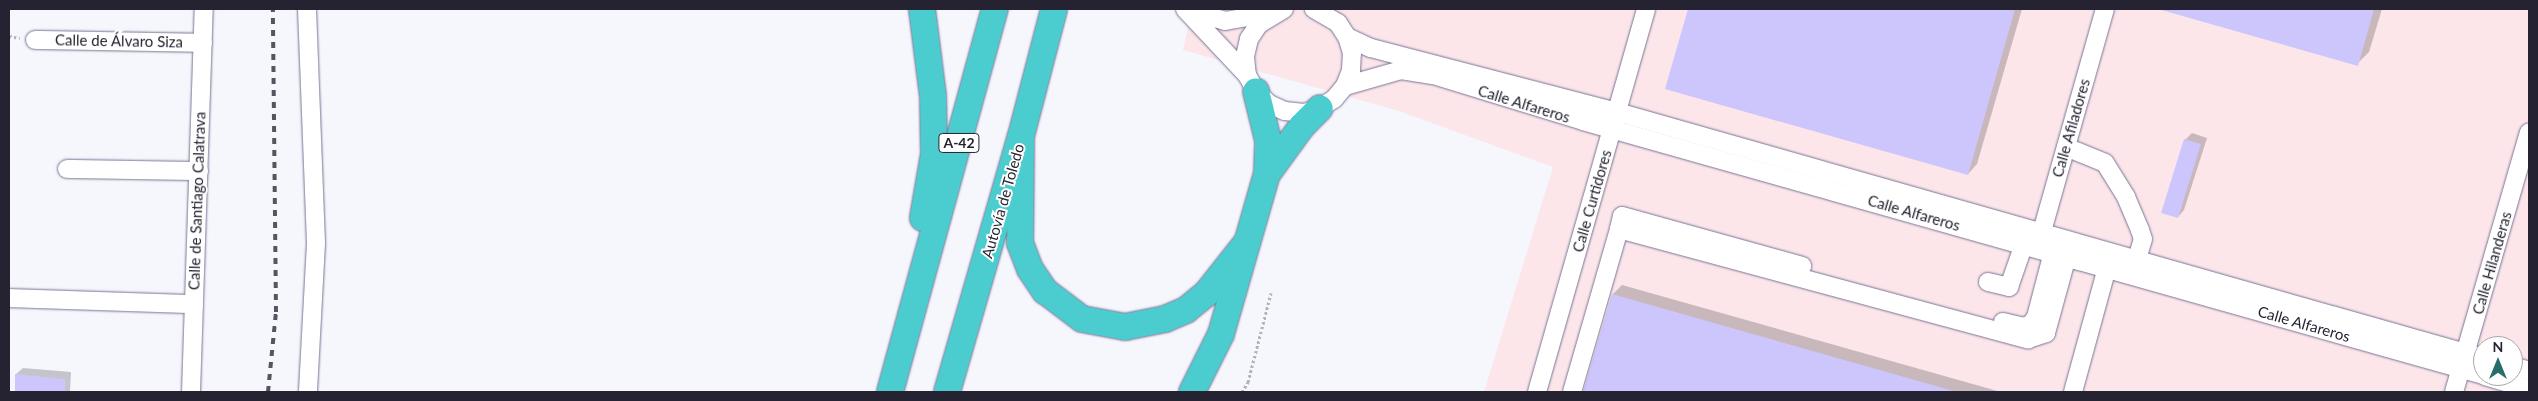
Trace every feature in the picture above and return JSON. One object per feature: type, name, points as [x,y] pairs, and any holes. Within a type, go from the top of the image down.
[{"type":"highway","points":[[922,9],[933,96],[934,154],[916,256],[922,278]]},
{"type":"highway","name":"A-42","points":[[890,392],[995,9]]},
{"type":"highway","name":"Autovía de Toledo","points":[[948,392],[1021,136],[1054,9]]},
{"type":"highway","points":[[1192,392],[1221,334],[1267,174],[1268,140],[1252,83]]},
{"type":"highway","points":[[1267,174],[1302,126],[1320,108]]},
{"type":"highway","points":[[1021,136],[1020,243],[1030,269],[1044,291],[1082,319],[1124,327],[1145,325],[1179,313],[1206,294],[1247,242]]},
{"type":"street","name":"Calle de Santiago Calatrava","points":[[191,392],[204,9]]},
{"type":"street","points":[[307,9],[316,243],[308,392]]},
{"type":"street","points":[[1186,9],[1269,104],[1286,111],[1304,113],[1320,108],[1334,99],[1345,86],[1351,70],[1352,53],[1347,37],[1338,23],[1314,9]]},
{"type":"street","points":[[1186,9],[1207,19],[1225,21],[1279,11]]},
{"type":"street","name":"Calle Curtidores","points":[[1538,392],[1646,9]]},
{"type":"street","name":"Calle Afiladores","points":[[2045,246],[2066,147],[2106,9]]},
{"type":"street","points":[[1252,83],[1245,57],[1249,39],[1259,24],[1279,11]]},
{"type":"street","name":"Calle Alfareros","points":[[1347,37],[1371,48],[1617,112],[2045,246],[2107,268],[2463,361],[2473,360]]},
{"type":"street","name":"Calle de Álvaro Siza","points":[[35,40],[203,43]]},
{"type":"street","name":"Calle Alfareros","points":[[1345,86],[1401,70],[1433,75],[1612,130],[2045,246],[2137,259],[2463,361],[2473,368]]},
{"type":"street","name":"Calle Hilanderas","points":[[2454,392],[2529,133]]},
{"type":"street","points":[[2066,147],[2105,162],[2126,197],[2143,239],[2137,259]]},
{"type":"street","points":[[67,169],[199,171]]},
{"type":"street","points":[[1572,392],[1622,216],[2024,327],[2036,317],[2045,246]]},
{"type":"street","points":[[1988,282],[2009,287],[2045,246]]},
{"type":"street","points":[[2073,392],[2107,268]]},
{"type":"street","points":[[9,298],[194,304]]},
{"type":"path","points":[[1242,392],[1248,382],[1271,293]]},
{"type":"shaded area","points":[[1192,9],[2529,9],[2529,392],[1484,392],[1553,167],[1399,111],[1183,50]]},
{"type":"building","points":[[1688,9],[2015,9],[1968,175],[1665,89]]},
{"type":"building","points":[[2158,9],[2374,9],[2358,66]]},
{"type":"building","points":[[2184,139],[2201,144],[2178,218],[2161,213]]},
{"type":"building","points":[[1612,294],[1957,392],[1583,392]]},
{"type":"building","points":[[15,374],[65,379],[65,392],[15,392]]},
{"type":"railway","points":[[268,392],[276,312],[273,9]]}]
